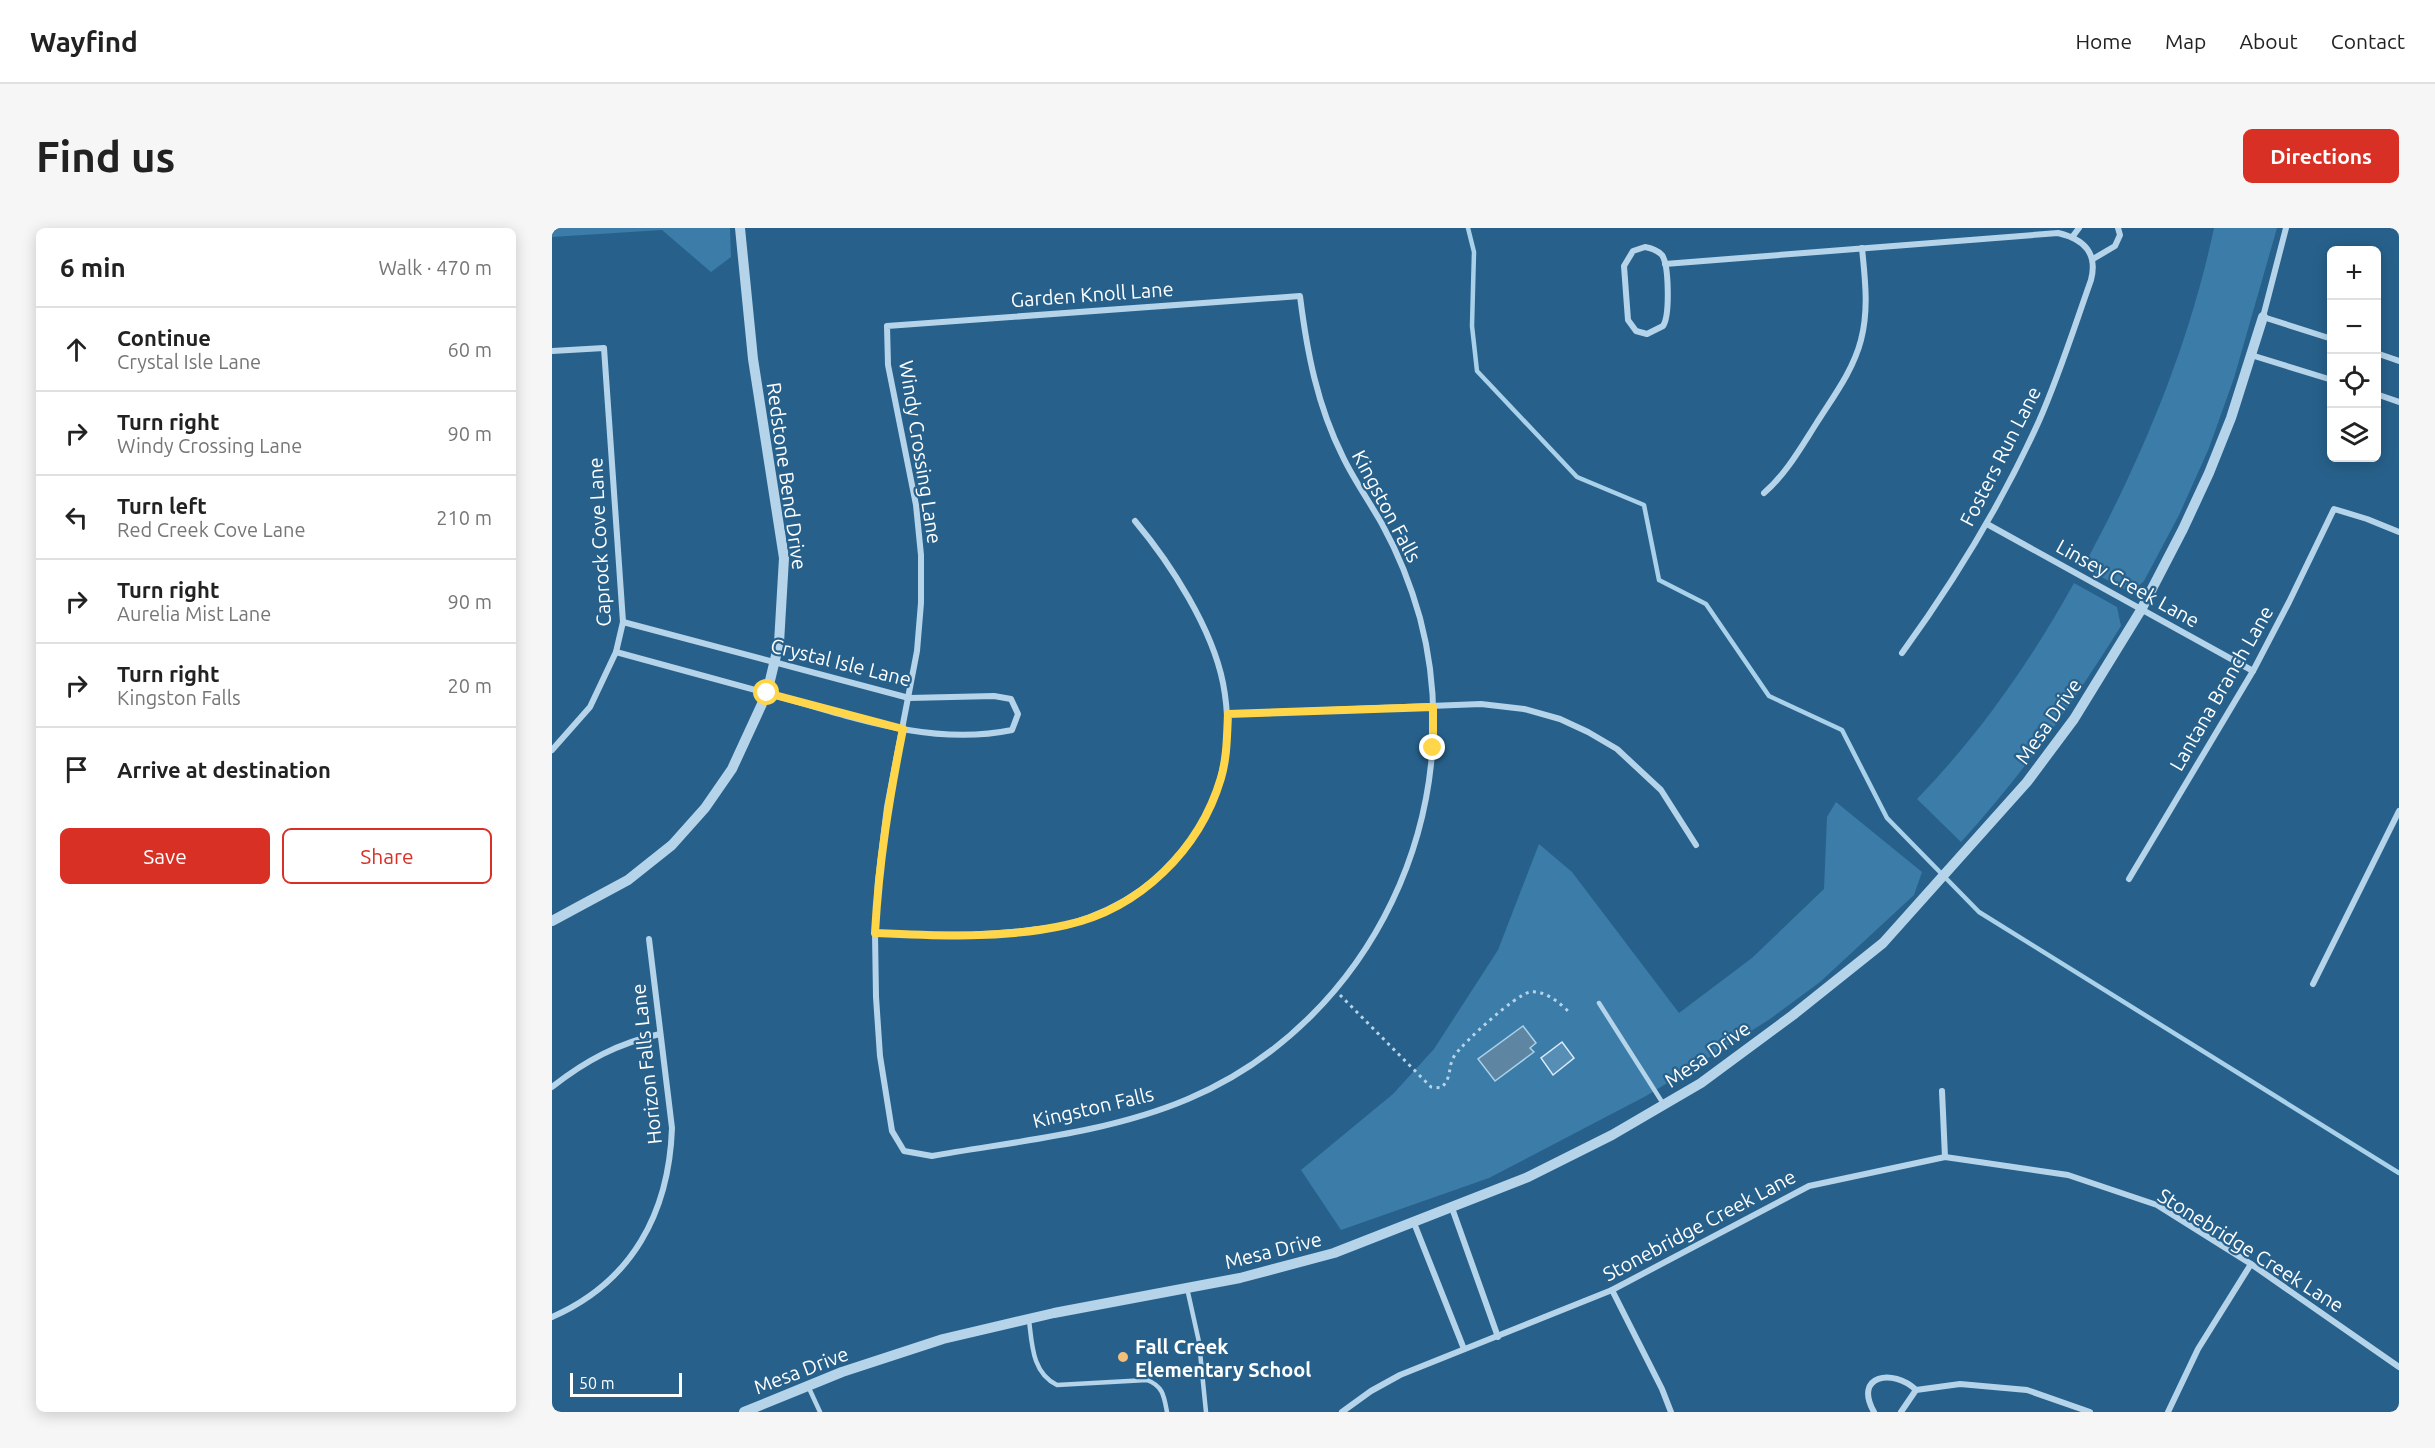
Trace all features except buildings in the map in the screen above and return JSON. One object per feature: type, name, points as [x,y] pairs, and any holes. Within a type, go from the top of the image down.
[{"type":"street","name":"Redstone Bend Drive","points":[[552,921],[628,880],[672,845],[705,808],[732,769],[767,693],[775,663],[783,602],[784,558],[753,360],[740,228]]},
{"type":"street","points":[[2073,236],[2079,228]]},
{"type":"street","points":[[1665,264],[2058,234],[2073,236],[2085,246],[2093,259],[2115,246],[2120,235],[2118,228]]},
{"type":"street","name":"Mesa Drive","points":[[744,1412],[808,1386],[943,1339],[1029,1318],[1240,1278],[1334,1253],[1414,1223],[1528,1177],[1612,1135],[1701,1083],[1793,1015],[1882,943],[1925,898],[2027,782],[2074,719],[2141,610],[2209,473],[2264,317],[2286,228]]},
{"type":"street","points":[[1645,247],[1657,251],[1665,264],[1668,309],[1666,322],[1653,333],[1641,334],[1632,328],[1628,320],[1626,260],[1633,251],[1645,247]]},
{"type":"street","points":[[1764,494],[1786,471],[1841,386],[1855,357],[1861,340],[1865,310],[1862,249]]},
{"type":"street","name":"Fosters Run Lane","points":[[1902,653],[1987,524],[2038,424],[2056,381],[2091,280],[2094,269],[2093,259]]},
{"type":"street","name":"Garden Knoll Lane","points":[[887,326],[1300,296]]},
{"type":"street","name":"Kingston Falls","points":[[904,1151],[932,1155],[1098,1127],[1147,1115],[1190,1098],[1230,1078],[1270,1052],[1336,991],[1363,955],[1386,916],[1417,839],[1427,794],[1432,760],[1433,707],[1430,665],[1420,618],[1403,568],[1383,527],[1342,456],[1320,404],[1307,351],[1300,296]]},
{"type":"street","points":[[2264,317],[2327,338]]},
{"type":"street","name":"Windy Crossing Lane","points":[[887,326],[888,365],[916,505],[921,555],[921,603],[917,651],[887,807],[878,881],[875,933],[880,1056],[892,1131],[904,1151]]},
{"type":"street","name":"Caprock Cove Lane","points":[[552,351],[604,348],[624,622],[615,652],[590,707],[552,750]]},
{"type":"street","points":[[2379,354],[2399,361]]},
{"type":"street","points":[[2251,355],[2327,379]]},
{"type":"street","points":[[2381,396],[2399,402]]},
{"type":"street","name":"Lantana Branch Lane","points":[[2129,879],[2253,671],[2334,509],[2399,532]]},
{"type":"street","points":[[875,933],[937,936],[1010,933],[1068,925],[1114,908],[1151,884],[1185,851],[1208,814],[1222,776],[1228,714],[1223,682],[1206,630],[1157,548],[1135,521]]},
{"type":"street","name":"Linsey Creek Lane","points":[[1987,524],[2253,671]]},
{"type":"street","name":"Crystal Isle Lane","points":[[615,652],[903,729],[936,735],[985,735],[1012,730],[1018,714],[1011,699],[994,696],[909,698],[624,622]]},
{"type":"street","points":[[1228,714],[1480,704],[1524,709],[1560,719],[1617,749],[1661,790],[1696,845]]},
{"type":"street","points":[[2313,984],[2399,812]]},
{"type":"street","name":"Horizon Falls Lane","points":[[552,1317],[570,1309],[599,1290],[619,1272],[640,1244],[655,1215],[665,1188],[672,1128],[650,939]]},
{"type":"street","points":[[552,1087],[578,1066],[605,1052],[633,1040],[660,1034]]},
{"type":"street","points":[[1942,1091],[1945,1156]]},
{"type":"street","name":"Stonebridge Creek Lane","points":[[1342,1412],[1371,1391],[1400,1375],[1612,1290],[1809,1186],[1945,1156],[2068,1175],[2157,1205],[2251,1264],[2399,1367]]},
{"type":"street","points":[[1452,1208],[1498,1337]]},
{"type":"street","points":[[1414,1223],[1464,1349]]},
{"type":"street","points":[[2168,1412],[2198,1350],[2251,1264]]},
{"type":"street","points":[[1612,1290],[1662,1389],[1671,1412]]},
{"type":"street","points":[[1874,1412],[1868,1394],[1870,1385],[1875,1379],[1883,1376],[1894,1377],[1909,1383],[1916,1390]]},
{"type":"street","points":[[1901,1412],[1916,1390],[1960,1384],[2027,1390],[2090,1412]]},
{"type":"lane","points":[[1599,1003],[1664,1105]]},
{"type":"lane","points":[[1187,1288],[1199,1342],[1206,1412]]},
{"type":"lane","points":[[1029,1318],[1038,1370],[1046,1380],[1057,1385],[1147,1380],[1156,1384],[1163,1391],[1167,1412]]},
{"type":"lane","points":[[808,1386],[820,1412]]},
{"type":"path","points":[[1336,991],[1431,1087],[1441,1088],[1448,1082],[1453,1058],[1515,998],[1531,992],[1545,995],[1558,1001],[1570,1013]]},
{"type":"shaded area","points":[[552,228],[730,228],[731,257],[711,272],[662,230],[552,237]]},
{"type":"shaded area","points":[[2214,228],[2277,228],[2234,378],[2209,448],[2179,515],[2144,581],[2134,590],[2124,589],[2083,567],[2124,486],[2161,402],[2191,316]]},
{"type":"shaded area","points":[[2074,583],[2117,607],[2121,626],[2046,738],[1961,842],[1917,799],[1962,749],[2003,696],[2040,641]]},
{"type":"shaded area","points":[[1836,802],[1922,872],[1914,895],[1820,982],[1770,1019],[1646,1096],[1489,1178],[1341,1230],[1301,1170],[1393,1094],[1434,1049],[1498,950],[1539,844],[1572,872],[1679,1013],[1752,958],[1824,889],[1827,817]]},
{"type":"shaded area","points":[[1523,1026],[1536,1043],[1530,1048],[1534,1052],[1495,1081],[1478,1059]]},
{"type":"waterway","points":[[1468,228],[1474,252],[1472,326],[1477,371],[1577,477],[1644,505],[1659,580],[1706,604],[1769,696],[1842,730],[1887,818],[1979,912],[2399,1173]]},
{"type":"place","name":"Fall Creek Elementary School","points":[[1123,1357]]},
{"type":"route","points":[[767,693],[903,729],[887,807],[878,881],[875,933],[937,936],[1010,933],[1068,925],[1114,908],[1151,884],[1185,851],[1208,814],[1222,776],[1228,714],[1433,707],[1433,748]]}]
